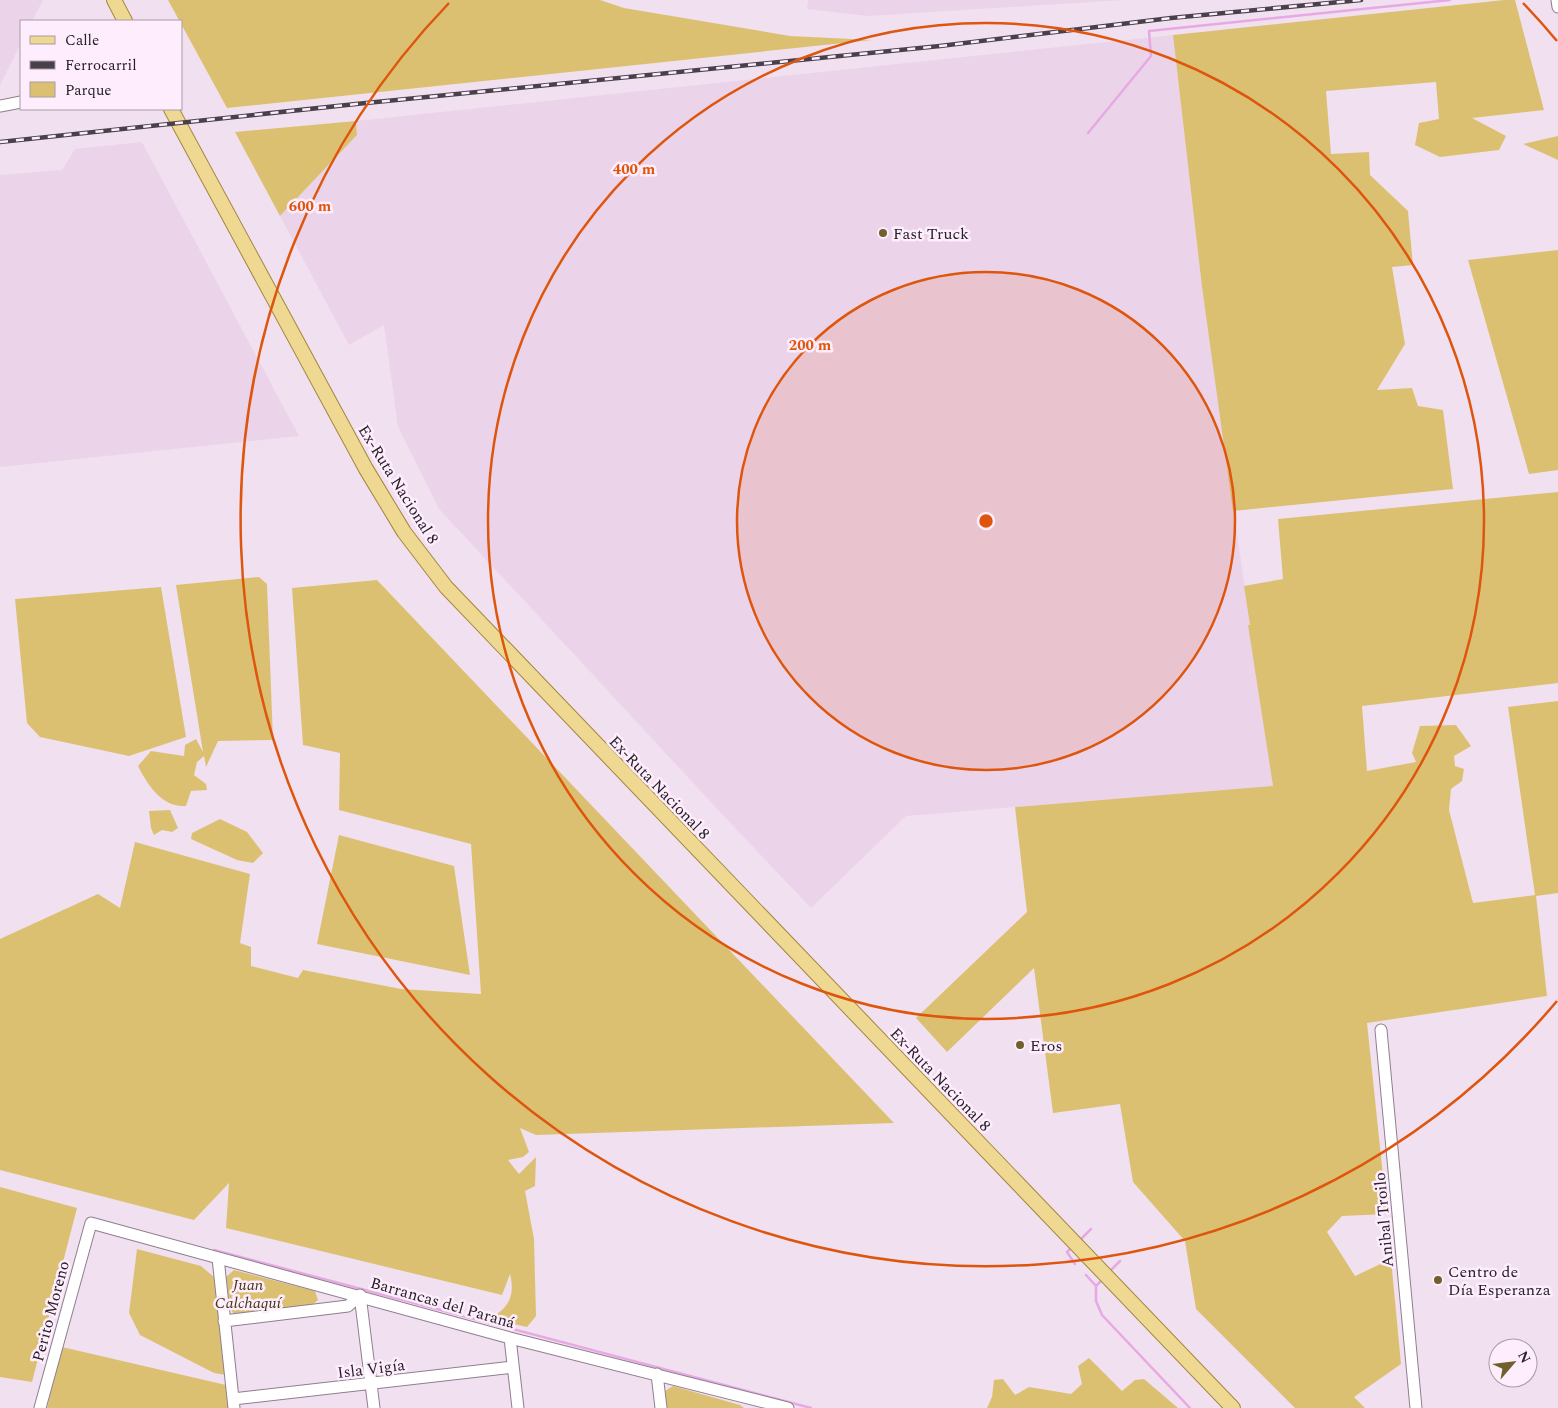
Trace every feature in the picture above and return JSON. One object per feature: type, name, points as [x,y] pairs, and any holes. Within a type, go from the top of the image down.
[{"type":"main road","points":[[114,0],[124,20]]},
{"type":"main road","name":"Ex-Ruta Nacional 8","points":[[173,110],[366,469],[404,532],[446,587],[1233,1408]]},
{"type":"street","points":[[1557,0],[1558,7]]},
{"type":"street","points":[[0,106],[20,102]]},
{"type":"street","name":"Anibal Troilo","points":[[1382,1030],[1416,1408]]},
{"type":"street","name":"Barrancas del Paraná","points":[[91,1223],[360,1295],[510,1338],[788,1408]]},
{"type":"street","name":"Perito Moreno","points":[[40,1408],[91,1223]]},
{"type":"street","points":[[218,1258],[234,1404]]},
{"type":"street","points":[[224,1321],[348,1306],[360,1295]]},
{"type":"street","points":[[360,1295],[374,1408]]},
{"type":"street","points":[[510,1338],[518,1408]]},
{"type":"street","name":"Isla Vigía","points":[[234,1404],[371,1384],[513,1367]]},
{"type":"street","points":[[657,1374],[661,1408]]},
{"type":"shaded area","points":[[0,0],[43,0],[33,20],[20,20],[20,45],[0,85]]},
{"type":"shaded area","points":[[808,0],[1124,0],[867,16],[807,9]]},
{"type":"shaded area","points":[[1173,35],[1202,287],[1273,786],[906,816],[811,908],[439,509],[398,427],[384,325],[349,345],[280,216],[357,135],[356,121]]},
{"type":"shaded area","points":[[142,142],[299,436],[0,467],[0,175],[62,170],[75,149]]},
{"type":"green space","points":[[168,0],[600,0],[624,8],[790,36],[872,40],[227,108],[182,26],[182,20],[179,20]]},
{"type":"green space","points":[[1515,0],[1544,110],[1472,118],[1506,136],[1499,150],[1440,157],[1415,145],[1419,123],[1439,119],[1436,82],[1326,91],[1331,154],[1369,152],[1370,175],[1408,211],[1413,265],[1392,267],[1405,344],[1377,390],[1412,388],[1418,406],[1443,410],[1453,489],[1233,511],[1202,287],[1173,35]]},
{"type":"green space","points":[[356,121],[357,135],[280,216],[235,132]]},
{"type":"green space","points":[[1558,136],[1558,160],[1523,144]]},
{"type":"green space","points":[[1558,250],[1558,470],[1529,474],[1468,260]]},
{"type":"green space","points":[[1558,492],[1558,683],[1362,706],[1367,771],[1416,762],[1412,753],[1420,726],[1456,725],[1471,746],[1454,756],[1455,766],[1464,769],[1462,781],[1451,789],[1449,810],[1473,903],[1535,895],[1508,707],[1558,701],[1558,893],[1536,896],[1547,996],[1367,1023],[1387,1214],[1342,1216],[1327,1232],[1355,1276],[1391,1259],[1401,1364],[1354,1397],[1365,1408],[1295,1408],[1196,1309],[1185,1241],[1133,1182],[1120,1104],[1053,1113],[1034,968],[947,1052],[916,1018],[1027,912],[1015,807],[1273,786],[1248,625],[1250,625],[1244,586],[1283,579],[1278,519]]},
{"type":"green space","points":[[259,577],[267,584],[273,740],[218,741],[206,767],[204,756],[197,762],[194,775],[206,784],[207,790],[191,791],[186,806],[177,806],[156,794],[138,766],[151,751],[184,756],[185,745],[196,739],[203,752],[176,585]]},
{"type":"green space","points":[[377,580],[894,1123],[536,1135],[520,1128],[529,1152],[523,1157],[508,1160],[519,1174],[536,1157],[535,1186],[525,1191],[534,1239],[536,1316],[527,1327],[505,1322],[497,1314],[506,1306],[511,1296],[510,1274],[502,1295],[226,1228],[229,1183],[194,1220],[0,1170],[0,939],[98,894],[120,908],[135,842],[250,874],[240,943],[251,947],[251,966],[298,978],[303,970],[401,989],[481,994],[471,844],[339,810],[340,753],[303,745],[292,588]]},
{"type":"green space","points":[[161,587],[186,737],[129,756],[40,737],[27,723],[15,599]]},
{"type":"green space","points":[[170,810],[178,828],[172,832],[162,830],[154,835],[151,828],[149,811]]},
{"type":"green space","points":[[220,819],[247,832],[263,853],[253,863],[237,860],[191,839],[192,833]]},
{"type":"green space","points":[[339,835],[454,866],[470,975],[317,944]]},
{"type":"green space","points":[[0,1187],[77,1208],[32,1382],[0,1377]]},
{"type":"green space","points":[[137,1249],[201,1266],[214,1277],[226,1375],[214,1373],[140,1335],[129,1313]]},
{"type":"green space","name":"Juan Calchaquí","points":[[234,1270],[315,1291],[318,1300],[312,1305],[234,1314],[230,1309],[226,1277]]},
{"type":"green space","points":[[62,1347],[226,1385],[229,1408],[47,1408]]},
{"type":"green space","points":[[1089,1358],[1122,1391],[1135,1380],[1144,1379],[1178,1408],[987,1408],[992,1397],[994,1380],[1003,1379],[1015,1395],[1029,1387],[1071,1394],[1082,1384],[1078,1366]]},
{"type":"green space","points":[[673,1386],[740,1405],[744,1408],[666,1408],[665,1391]]},
{"type":"waterway","points":[[1088,133],[1151,56],[1149,31],[1450,0]]},
{"type":"waterway","points":[[1081,1239],[1091,1229]]},
{"type":"waterway","points":[[1070,1249],[1067,1252],[1075,1264]]},
{"type":"waterway","points":[[214,1250],[811,1408]]},
{"type":"waterway","points":[[1111,1270],[1120,1261]]},
{"type":"waterway","points":[[1086,1275],[1096,1286]]},
{"type":"waterway","points":[[1101,1281],[1096,1286],[1096,1301],[1102,1315],[1190,1408]]},
{"type":"railway","points":[[0,142],[356,104],[940,46],[1171,18],[1361,0]]},
{"type":"place","name":"Fast Truck","points":[[883,233]]},
{"type":"place","name":"Eros","points":[[1020,1045]]},
{"type":"place","name":"Centro de Día Esperanza","points":[[1438,1280]]}]
